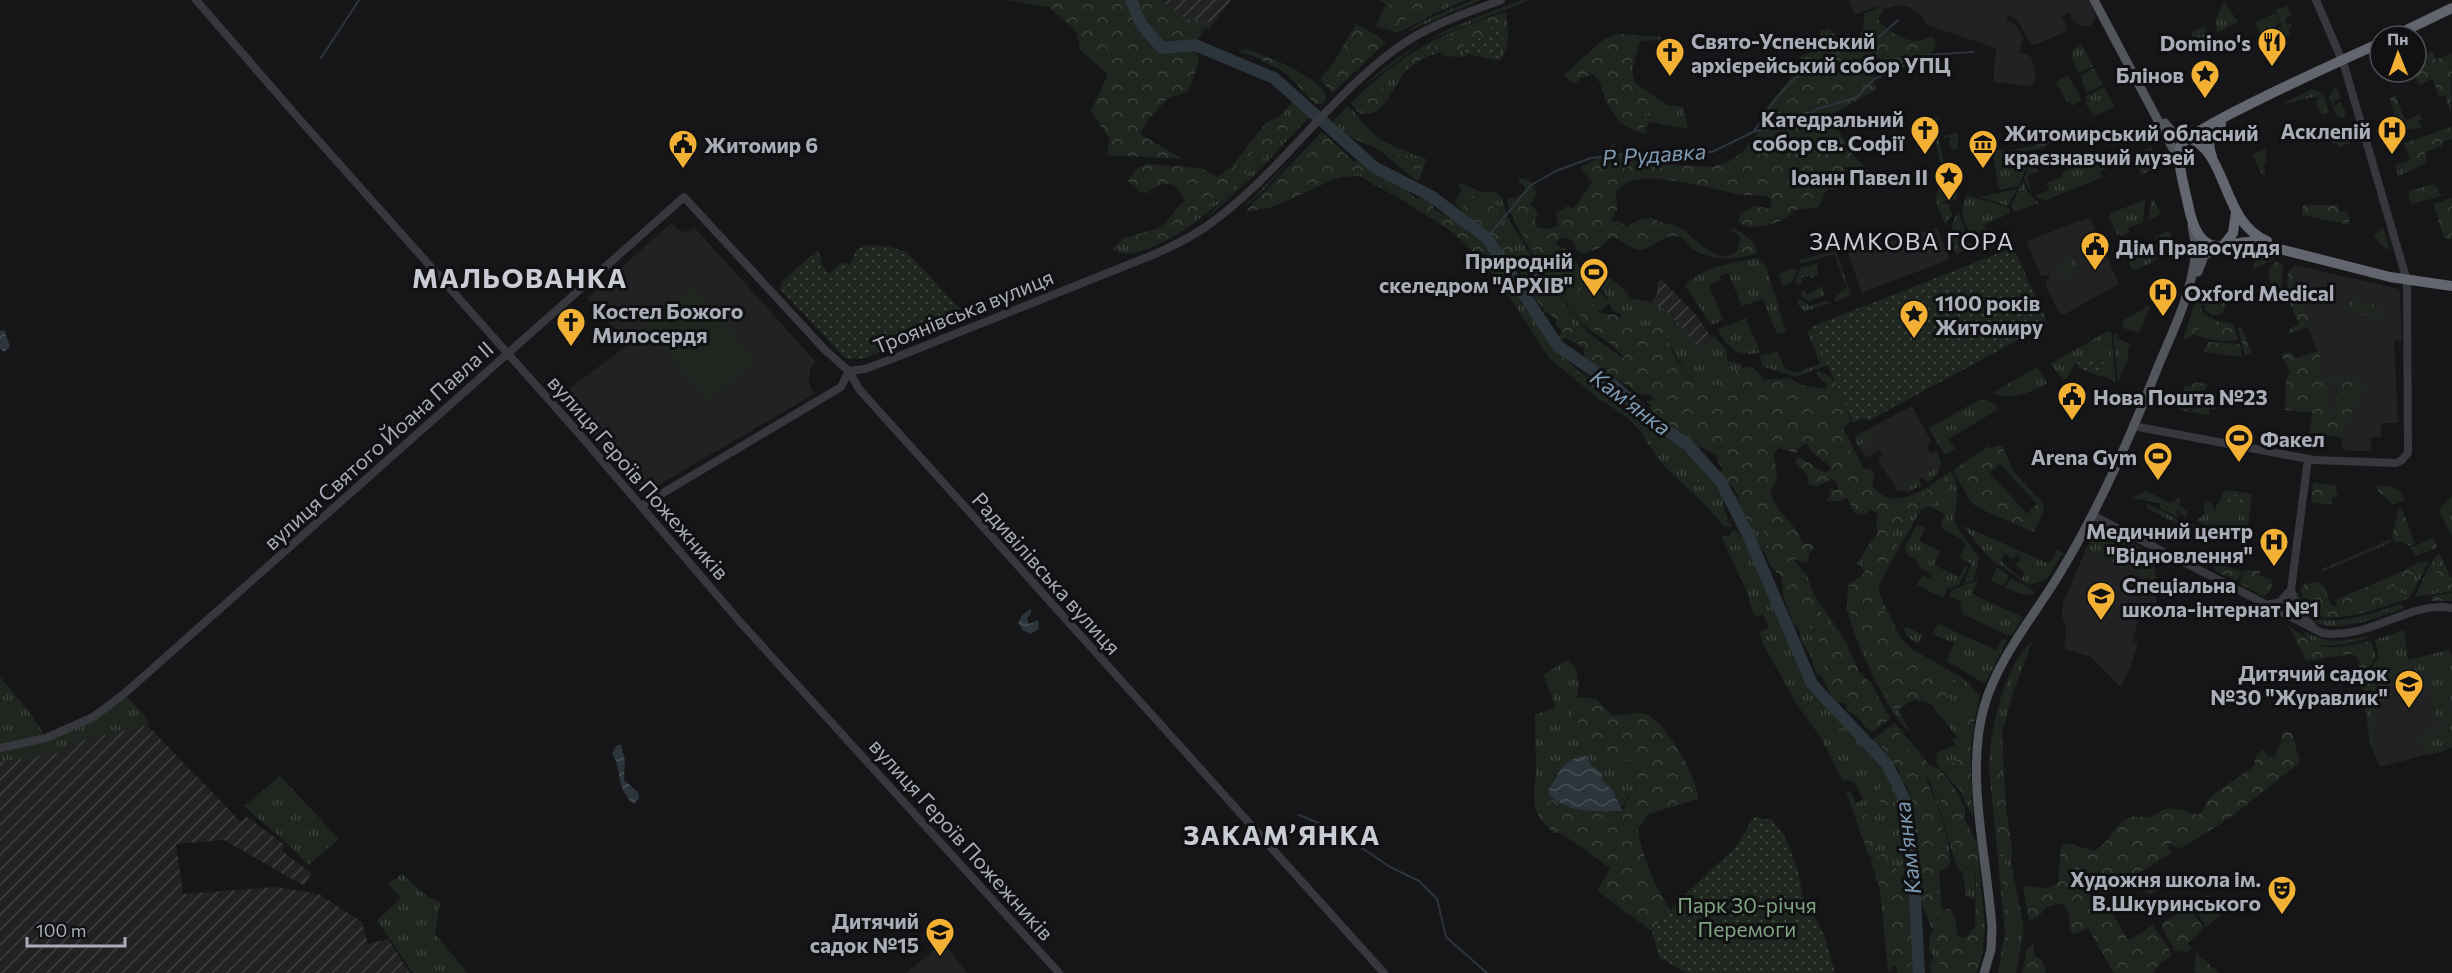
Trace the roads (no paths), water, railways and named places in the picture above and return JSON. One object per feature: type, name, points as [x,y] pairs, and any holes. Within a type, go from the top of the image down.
[{"type":"highway","points":[[2419,24],[2452,8]]},
{"type":"highway","points":[[2428,24],[2452,13]]},
{"type":"highway","points":[[2368,50],[2216,128],[2210,136],[2209,146],[2236,211],[2249,231],[2268,241],[2407,278]]},
{"type":"highway","points":[[2368,52],[2212,123],[2188,138],[2180,149],[2180,162],[2192,223],[2203,240],[2220,246],[2252,242],[2407,278],[2452,284]]},
{"type":"highway","points":[[2188,138],[2201,145],[2215,165]]},
{"type":"highway","points":[[2220,246],[2233,233],[2236,211]]},
{"type":"main road","points":[[2094,0],[2180,162]]},
{"type":"main road","points":[[2098,0],[2168,129],[2174,134],[2188,138]]},
{"type":"main road","points":[[2135,427],[2180,312],[2193,271],[2196,253],[2192,223]]},
{"type":"main road","points":[[1990,973],[1995,954],[1997,927],[1981,767],[1986,720],[1993,695],[2011,658],[2062,579],[2094,516],[2170,349],[2202,259],[2208,252],[2220,246]]},
{"type":"main road","points":[[1984,973],[1991,950],[1992,933],[1976,768],[1977,745],[1983,713],[1992,684],[2007,656],[2094,516]]},
{"type":"street","name":"вулиця Героїв Пожежників","points":[[196,0],[508,353],[741,623],[1059,973]]},
{"type":"street","name":"Троянівська вулиця","points":[[849,372],[865,369],[897,357],[1179,243],[1212,223],[1233,205],[1296,146],[1366,74],[1400,45],[1423,32],[1501,0]]},
{"type":"street","points":[[2135,427],[2308,459],[2391,463],[2402,460],[2409,449],[2406,259],[2345,62],[2318,0]]},
{"type":"street","name":"вулиця Святого Йоана Павла II","points":[[0,748],[46,738],[93,717],[124,694],[684,197]]},
{"type":"street","name":"Радивілівська вулиця","points":[[684,197],[826,351],[849,372],[859,389],[942,483],[1384,973]]},
{"type":"street","points":[[641,506],[841,387],[849,372]]},
{"type":"street","points":[[2308,459],[2291,590],[2301,615],[2322,633]]},
{"type":"street","points":[[2094,516],[2322,633],[2358,632],[2431,608],[2452,608]]},
{"type":"street","points":[[2269,606],[2280,602],[2291,590]]},
{"type":"water","points":[[4,330],[10,346],[4,352],[0,349],[0,331]]},
{"type":"water","points":[[1031,609],[1027,619],[1029,624],[1038,620],[1039,629],[1030,634],[1018,623],[1023,614]]},
{"type":"water","points":[[621,745],[625,760],[624,780],[638,792],[639,799],[633,804],[623,790],[612,753],[616,746]]},
{"type":"water","points":[[1586,756],[1592,766],[1602,773],[1602,780],[1612,789],[1623,811],[1573,808],[1563,805],[1548,793],[1563,766],[1571,760]]},
{"type":"waterway","points":[[321,58],[359,0]]},
{"type":"waterway","name":"Кам'янка","points":[[1131,0],[1141,24],[1162,48],[1195,45],[1274,78],[1374,167],[1431,196],[1487,238],[1558,346],[1610,382],[1653,421],[1688,445],[1721,482],[1749,537],[1812,684],[1887,764],[1905,800],[1915,898],[1919,973]]},
{"type":"waterway","points":[[1754,131],[1774,101],[1793,80],[1840,52],[1879,37],[1898,20]]},
{"type":"waterway","name":"Р. Рудавка","points":[[1487,238],[1531,185],[1556,171],[1591,158],[1641,152],[1712,152],[1753,132],[1805,118],[1817,109],[1857,97],[1874,79],[1927,55],[1973,52]]},
{"type":"waterway","points":[[1299,815],[1336,830],[1343,840],[1359,846],[1390,867],[1419,881],[1437,899],[1446,937],[1487,973]]},
{"type":"place","name":"Domino's","points":[[2272,68]]},
{"type":"place","name":"Свято-Успенський архієрейський собор УПЦ","points":[[1670,78]]},
{"type":"place","name":"Блінов","points":[[2205,100]]},
{"type":"place","name":"Катедральний собор св. Софії","points":[[1925,156]]},
{"type":"place","name":"Асклепій","points":[[2392,156]]},
{"type":"place","name":"Житомир 6","points":[[683,170]]},
{"type":"place","name":"Житомирський обласний краєзнавчий музей","points":[[1983,170]]},
{"type":"place","name":"Іоанн Павел ІІ","points":[[1949,202]]},
{"type":"place","name":"Дім Правосуддя","points":[[2095,272]]},
{"type":"place","name":"Природній скеледром \"АРХІВ\"","points":[[1594,298]]},
{"type":"place","name":"Oxford Medical","points":[[2163,318]]},
{"type":"place","name":"1100 років Житомиру","points":[[1914,340]]},
{"type":"place","name":"Костел Божого Милосердя","points":[[571,348]]},
{"type":"place","name":"Нова Пошта №23","points":[[2072,422]]},
{"type":"place","name":"Факел","points":[[2239,464]]},
{"type":"place","name":"Arena Gym","points":[[2158,482]]},
{"type":"place","name":"Медичний центр \"Відновлення\"","points":[[2274,568]]},
{"type":"place","name":"Спеціальна школа-інтернат №1","points":[[2101,622]]},
{"type":"place","name":"Дитячий садок №30 \"Журавлик\"","points":[[2409,710]]},
{"type":"place","name":"Художня школа ім. В.Шкуринського","points":[[2282,916]]},
{"type":"place","name":"Дитячий садок №15","points":[[940,958]]},
{"type":"district","name":"ЗАМКОВА ГОРА","points":[[1912,240]]},
{"type":"district","name":"МАЛЬОВАНКА","points":[[520,277]]},
{"type":"district","name":"ЗАКАМ’ЯНКА","points":[[1282,834]]},
{"type":"park label","name":"Парк 30-річчя Перемоги","points":[[1747,916]]}]
